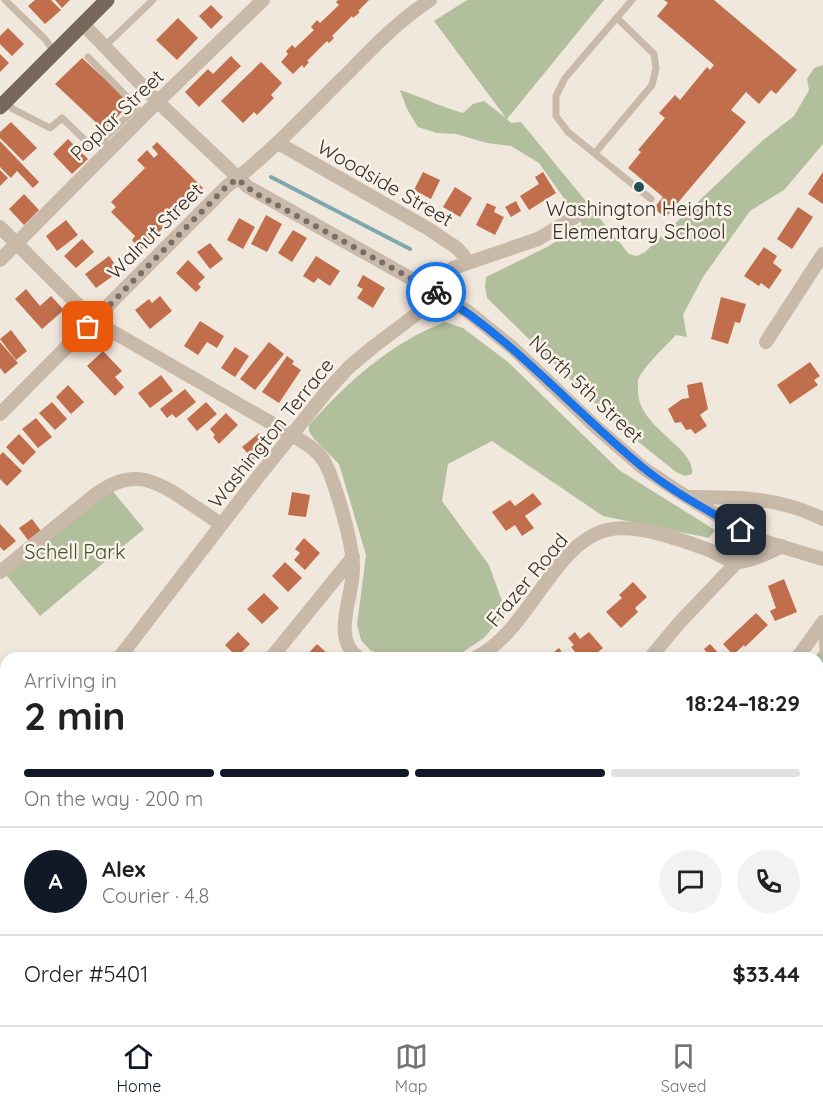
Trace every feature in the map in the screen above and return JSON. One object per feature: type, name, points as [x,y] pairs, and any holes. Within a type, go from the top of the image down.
[{"type":"main road","points":[[3,104],[107,0]]},
{"type":"street","name":"Poplar Street","points":[[0,260],[129,122],[158,102],[263,0]]},
{"type":"street","points":[[237,179],[278,143],[394,27],[430,0]]},
{"type":"street","name":"North 5th Street","points":[[83,24],[158,102],[237,179],[255,193],[467,311],[514,349],[643,468],[687,497],[741,530],[764,541],[823,559]]},
{"type":"street","name":"Woodside Street","points":[[278,143],[427,228],[457,248],[466,262]]},
{"type":"street","name":"Walnut Street","points":[[0,414],[226,187],[237,179]]},
{"type":"street","name":"Washington Terrace","points":[[124,652],[292,435],[349,367],[418,313],[447,273],[466,262],[487,258],[538,239],[575,217]]},
{"type":"street","points":[[0,227],[94,321],[309,445],[324,460],[333,483],[353,557],[352,581],[344,622],[349,649],[352,652]]},
{"type":"street","points":[[766,342],[823,254]]},
{"type":"street","points":[[0,572],[96,494],[110,484],[123,479],[137,478],[164,485],[221,525]]},
{"type":"street","points":[[687,497],[758,498],[776,501],[823,519]]},
{"type":"street","name":"Frazer Road","points":[[486,652],[503,639],[566,557],[586,540],[607,530],[631,529],[680,540],[737,562]]},
{"type":"street","points":[[655,652],[680,621],[737,562],[768,553],[782,546]]},
{"type":"street","points":[[276,652],[353,557]]},
{"type":"street","points":[[801,652],[823,622]]},
{"type":"lane","points":[[5,0],[45,39],[55,53]]},
{"type":"lane","points":[[105,46],[153,0]]},
{"type":"lane","points":[[632,0],[565,78],[556,96],[556,116],[568,132],[651,199]]},
{"type":"lane","points":[[595,153],[652,85],[656,69],[654,54],[617,18]]},
{"type":"lane","points":[[88,57],[137,107],[129,122]]},
{"type":"lane","points":[[3,104],[51,128],[62,118],[89,144],[107,144]]},
{"type":"lane","points":[[823,622],[823,651]]},
{"type":"green space","points":[[467,0],[604,0],[507,119],[511,123],[521,122],[629,254],[637,256],[645,252],[762,141],[794,116],[809,90],[807,79],[814,68],[823,65],[823,144],[784,190],[750,211],[703,277],[683,315],[687,337],[676,335],[638,379],[641,404],[647,416],[686,455],[691,464],[692,474],[685,476],[676,472],[615,423],[487,298],[486,277],[549,246],[582,224],[539,163],[511,146],[487,143],[456,134],[437,133],[418,127],[407,109],[400,90],[463,113],[473,104],[484,101],[506,118],[434,21]]},
{"type":"green space","points":[[445,322],[463,328],[508,362],[619,470],[715,530],[709,538],[603,516],[492,441],[448,464],[442,501],[489,565],[506,612],[484,638],[463,652],[375,652],[370,650],[361,640],[357,625],[366,555],[339,464],[314,439],[309,431],[309,425],[371,365],[388,352]]},
{"type":"green space","name":"Schell Park","points":[[110,488],[144,529],[40,616],[6,575]]},
{"type":"building","points":[[35,0],[51,0],[61,10],[45,24],[28,6]]},
{"type":"building","points":[[55,0],[70,0],[62,8]]},
{"type":"building","points":[[338,0],[369,0],[358,11],[360,12],[353,18],[352,16],[332,36],[334,38],[329,43],[327,41],[307,61],[309,62],[304,68],[302,65],[293,74],[281,62],[288,54],[286,51],[292,45],[295,48],[314,30],[311,27],[317,20],[320,23],[339,5],[336,2]]},
{"type":"building","points":[[664,0],[714,0],[797,70],[776,94],[771,90],[759,104],[746,92],[731,110],[746,122],[665,218],[654,208],[663,197],[628,168],[641,152],[638,150],[665,118],[659,113],[675,95],[680,100],[707,67],[710,70],[714,65],[657,16],[668,3]]},
{"type":"building","points":[[211,5],[223,17],[211,29],[199,16]]},
{"type":"building","points":[[178,18],[198,38],[177,60],[156,40]]},
{"type":"building","points":[[8,28],[24,44],[12,56],[0,44],[0,36]]},
{"type":"building","points":[[0,54],[9,63],[0,72]]},
{"type":"building","points":[[231,56],[241,66],[199,107],[185,92],[208,69],[213,74]]},
{"type":"building","points":[[82,58],[131,103],[104,130],[55,84]]},
{"type":"building","points":[[261,62],[282,83],[271,95],[274,98],[257,115],[254,112],[243,123],[221,101]]},
{"type":"building","points":[[11,122],[37,148],[23,161],[0,138],[0,132]]},
{"type":"building","points":[[68,139],[88,159],[72,174],[53,154]]},
{"type":"building","points":[[0,141],[39,182],[33,188],[17,171],[11,178],[0,167]]},
{"type":"building","points":[[157,142],[203,188],[141,250],[132,240],[135,236],[111,212],[116,207],[111,202],[145,168],[137,160],[147,150],[154,158],[158,154],[152,147]]},
{"type":"building","points":[[0,170],[8,178],[0,186]]},
{"type":"building","points":[[423,172],[440,180],[431,199],[414,190]]},
{"type":"building","points":[[543,172],[556,193],[529,210],[520,196],[539,184],[535,177]]},
{"type":"building","points":[[823,172],[823,204],[808,194]]},
{"type":"building","points":[[455,187],[472,198],[460,217],[443,207]]},
{"type":"building","points":[[24,194],[39,210],[24,225],[9,209]]},
{"type":"building","points":[[516,201],[521,211],[511,217],[505,207]]},
{"type":"building","points":[[487,203],[496,207],[494,212],[504,217],[495,235],[476,225]]},
{"type":"building","points":[[798,207],[813,217],[792,249],[777,239]]},
{"type":"building","points":[[266,215],[282,224],[267,252],[251,244]]},
{"type":"building","points":[[239,218],[255,227],[243,249],[227,240]]},
{"type":"building","points":[[66,220],[78,235],[57,251],[46,236]]},
{"type":"building","points":[[293,230],[307,238],[292,262],[278,253]]},
{"type":"building","points":[[82,239],[94,252],[76,268],[64,256]]},
{"type":"building","points":[[210,243],[223,259],[210,269],[197,252]]},
{"type":"building","points":[[764,247],[777,256],[773,263],[782,270],[769,289],[761,283],[759,286],[744,276]]},
{"type":"building","points":[[109,256],[120,271],[96,288],[85,274]]},
{"type":"building","points":[[316,256],[340,271],[330,286],[318,278],[314,283],[303,276]]},
{"type":"building","points":[[188,260],[205,277],[198,284],[201,287],[196,292],[176,273]]},
{"type":"building","points":[[363,275],[385,288],[373,308],[357,298],[363,289],[357,286]]},
{"type":"building","points":[[26,289],[40,306],[51,296],[64,310],[42,329],[15,299]]},
{"type":"building","points":[[160,296],[172,311],[150,329],[135,310],[149,299],[152,303]]},
{"type":"building","points":[[721,297],[746,304],[740,323],[735,322],[728,344],[711,339]]},
{"type":"building","points":[[200,321],[224,336],[217,348],[207,342],[198,355],[184,346]]},
{"type":"building","points":[[11,330],[27,351],[16,360],[0,339]]},
{"type":"building","points":[[0,342],[18,363],[5,374],[0,368]]},
{"type":"building","points":[[269,342],[284,354],[255,390],[240,379]]},
{"type":"building","points":[[235,347],[249,356],[235,377],[221,368]]},
{"type":"building","points":[[103,351],[122,371],[115,377],[124,387],[115,396],[87,366]]},
{"type":"building","points":[[287,356],[294,361],[292,364],[301,370],[279,403],[262,392]]},
{"type":"building","points":[[810,362],[820,376],[814,380],[818,385],[790,404],[777,385]]},
{"type":"building","points":[[161,375],[173,391],[150,408],[138,393]]},
{"type":"building","points":[[702,382],[708,409],[700,415],[707,426],[695,434],[691,429],[686,430],[681,422],[675,423],[668,409],[682,399],[689,398],[687,385]]},
{"type":"building","points":[[68,385],[84,402],[71,414],[56,397]]},
{"type":"building","points":[[185,389],[196,402],[176,418],[172,414],[167,418],[160,409]]},
{"type":"building","points":[[52,402],[67,419],[55,430],[39,413]]},
{"type":"building","points":[[206,402],[217,414],[197,431],[187,419]]},
{"type":"building","points":[[226,413],[238,425],[219,444],[210,429]]},
{"type":"building","points":[[36,418],[52,437],[38,448],[22,429]]},
{"type":"building","points":[[259,433],[270,446],[251,462],[246,457],[249,455],[242,447]]},
{"type":"building","points":[[19,434],[36,452],[23,465],[6,447]]},
{"type":"building","points":[[3,452],[22,471],[7,486],[0,479],[0,455]]},
{"type":"building","points":[[292,492],[310,495],[306,517],[288,515]]},
{"type":"building","points":[[533,493],[542,504],[525,516],[534,528],[522,536],[515,525],[506,531],[492,512],[510,500],[515,506]]},
{"type":"building","points":[[32,519],[41,531],[28,540],[19,528]]},
{"type":"building","points":[[0,524],[16,541],[4,551],[0,547]]},
{"type":"building","points":[[304,538],[320,553],[305,570],[294,560],[300,553],[295,549]]},
{"type":"building","points":[[285,562],[302,578],[288,592],[272,576]]},
{"type":"building","points":[[784,579],[797,612],[775,621],[770,611],[776,608],[768,586]]},
{"type":"building","points":[[633,582],[647,597],[635,608],[638,612],[621,628],[606,612],[622,598],[619,595]]},
{"type":"building","points":[[264,593],[279,608],[262,624],[247,609]]},
{"type":"building","points":[[756,613],[768,625],[745,647],[744,645],[736,652],[730,652],[723,644]]},
{"type":"building","points":[[238,632],[250,644],[242,652],[232,652],[225,645]]},
{"type":"building","points":[[575,632],[580,639],[589,632],[603,648],[598,652],[575,652],[571,647],[574,645],[568,638]]},
{"type":"building","points":[[317,644],[326,652],[310,652]]},
{"type":"building","points":[[710,644],[717,652],[706,652],[704,649]]},
{"type":"waterway","points":[[271,177],[410,249]]},
{"type":"way so far","points":[[88,327],[226,187],[237,179],[255,193],[436,292]]},
{"type":"place","name":"Washington Heights Elementary School","points":[[639,187]]},
{"type":"route","points":[[436,292],[467,311],[514,349],[643,468],[741,530]]}]
